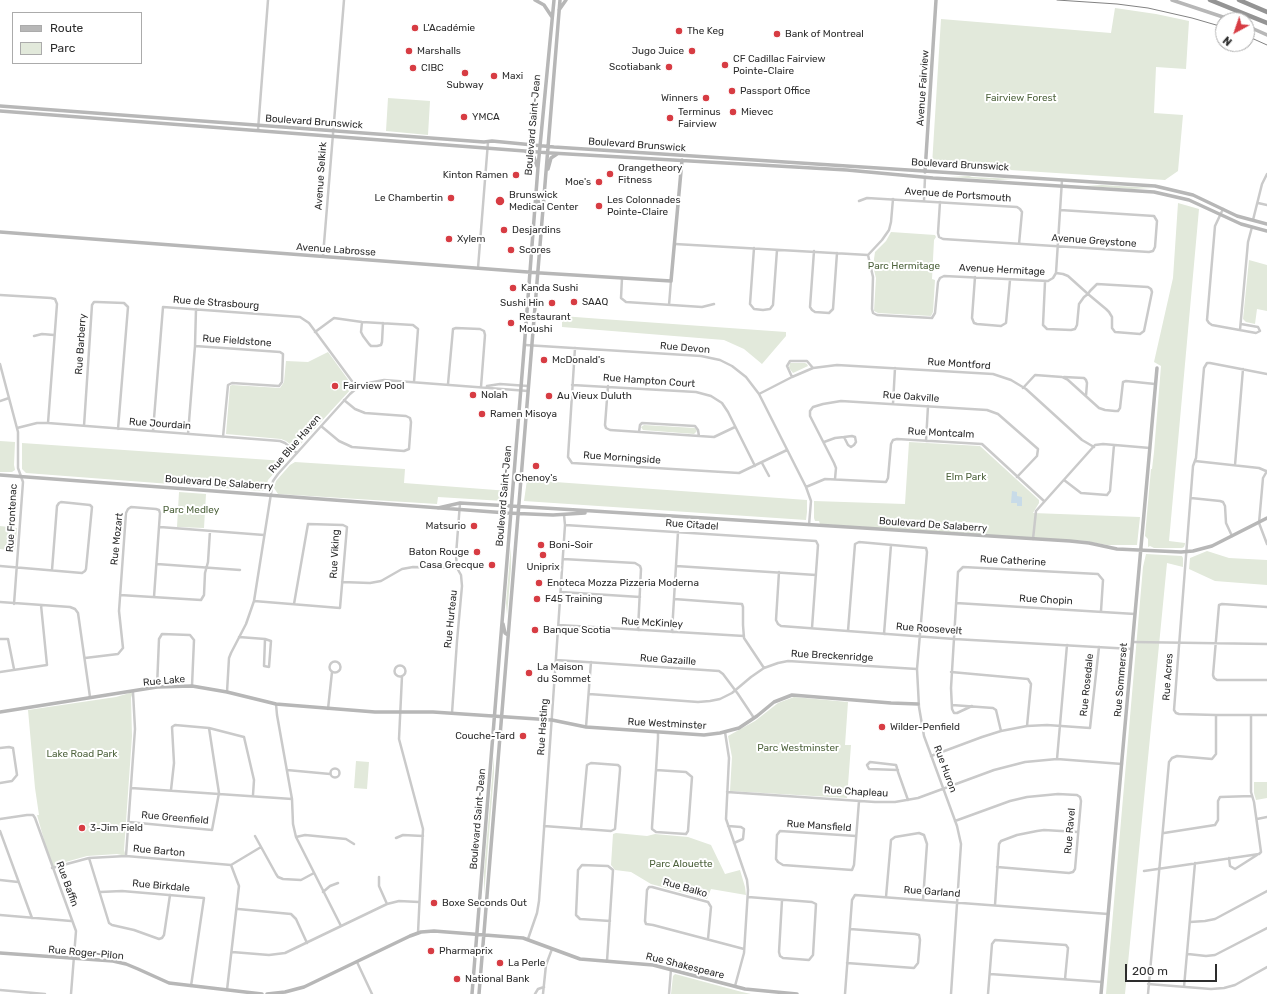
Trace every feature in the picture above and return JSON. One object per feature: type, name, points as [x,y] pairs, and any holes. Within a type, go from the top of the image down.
[{"type":"highway","points":[[1210,0],[1267,22]]},
{"type":"highway","points":[[1239,0],[1267,12]]},
{"type":"street","points":[[258,130],[268,0]]},
{"type":"street","name":"Avenue Selkirk","points":[[323,257],[332,131],[344,0]]},
{"type":"street","points":[[535,0],[544,5],[552,17]]},
{"type":"street","name":"Boulevard Saint-Jean","points":[[472,994],[525,345],[539,152],[554,0]]},
{"type":"street","name":"Boulevard Saint-Jean","points":[[479,994],[560,0]]},
{"type":"street","points":[[559,11],[566,0]]},
{"type":"street","name":"Avenue Fairview","points":[[925,177],[936,0]]},
{"type":"street","points":[[1172,0],[1215,14]]},
{"type":"street","points":[[1255,29],[1267,34]]},
{"type":"street","name":"Boulevard Brunswick","points":[[0,106],[548,147],[1062,179],[1163,187],[1193,195],[1240,217],[1267,224]]},
{"type":"street","name":"Boulevard Brunswick","points":[[0,111],[539,152],[847,170],[925,177],[1159,193],[1193,202],[1241,224],[1267,231]]},
{"type":"street","points":[[381,140],[382,135]]},
{"type":"street","points":[[478,268],[488,142]]},
{"type":"street","points":[[524,150],[534,157],[538,167]]},
{"type":"street","points":[[545,178],[550,159],[560,153]]},
{"type":"street","points":[[670,305],[682,156]]},
{"type":"street","points":[[1252,220],[1258,203],[1262,184],[1267,174]]},
{"type":"street","points":[[924,201],[925,177]]},
{"type":"street","name":"Avenue Hermitage","points":[[868,255],[873,277],[872,309],[873,313],[877,315],[932,318],[935,313],[938,282],[940,278],[946,276],[1045,282],[1052,279],[1056,273],[1062,179]]},
{"type":"street","points":[[536,192],[540,209],[542,210]]},
{"type":"street","name":"Avenue de Portsmouth","points":[[859,201],[867,198],[1019,208],[1022,212],[1019,244]]},
{"type":"street","points":[[675,244],[868,255],[889,230],[893,200]]},
{"type":"street","name":"Avenue Greystone","points":[[940,202],[938,233],[942,238],[1149,252],[1155,247],[1157,221],[1154,216],[1060,210]]},
{"type":"street","points":[[1258,203],[1267,205]]},
{"type":"street","points":[[1223,208],[1215,224],[1214,230],[1207,320],[1209,324],[1212,325],[1258,334],[1260,330],[1258,327],[1241,324]]},
{"type":"street","points":[[1240,330],[1248,242],[1252,227]]},
{"type":"street","name":"Avenue Labrosse","points":[[0,232],[537,273],[671,281]]},
{"type":"street","points":[[754,248],[750,304],[754,309],[763,310],[770,309],[773,304],[777,250]]},
{"type":"street","points":[[814,251],[811,309],[815,312],[829,313],[834,309],[837,253]]},
{"type":"street","points":[[1045,282],[1043,324],[1047,328],[1071,330],[1075,329],[1077,326],[1078,305],[1088,294],[1096,285],[1100,283],[1149,287],[1152,292],[1144,331],[1140,334],[1115,332],[1112,328],[1110,313],[1088,294],[1068,276],[1056,273]]},
{"type":"street","points":[[975,277],[972,318],[973,322],[977,324],[1001,326],[1006,323],[1010,280]]},
{"type":"street","points":[[622,278],[621,297],[623,301],[702,307],[714,304]]},
{"type":"street","points":[[0,295],[55,299],[57,304],[48,423]]},
{"type":"street","name":"Rue Barberry","points":[[84,426],[92,305],[94,302],[124,303],[128,307],[118,429]]},
{"type":"street","name":"Rue de Strasbourg","points":[[153,431],[163,307],[300,317],[309,323],[357,388]]},
{"type":"street","points":[[188,434],[195,346],[196,309]]},
{"type":"street","points":[[315,332],[334,318],[362,322],[413,325],[418,329],[414,382]]},
{"type":"street","points":[[362,322],[361,332],[363,336],[369,344],[377,346],[381,345],[382,342],[383,323]]},
{"type":"street","points":[[448,384],[453,329],[480,329],[483,330],[485,334],[483,387]]},
{"type":"street","points":[[34,336],[42,334],[54,335]]},
{"type":"street","name":"Rue Devon","points":[[525,345],[698,356],[714,358],[726,362],[750,381],[759,394],[806,487],[811,500],[809,525]]},
{"type":"street","name":"Rue Fieldstone","points":[[195,346],[280,352],[283,354],[282,382],[279,386],[232,383],[228,385],[223,437]]},
{"type":"street","name":"Rue Morningside","points":[[575,348],[568,458],[572,463],[738,474],[787,450]]},
{"type":"street","name":"Rue Montford","points":[[792,377],[787,366],[788,362],[790,361],[806,361],[813,368]]},
{"type":"street","name":"Rue Acres","points":[[1216,715],[1179,714],[1174,710],[1190,498],[1205,366],[1207,363],[1210,363],[1267,374]]},
{"type":"street","name":"Rue Frontenac","points":[[0,364],[18,428],[18,468],[23,482],[14,604]]},
{"type":"street","name":"Rue Montford","points":[[759,394],[813,368],[837,365],[992,374],[1011,380],[1024,388],[1082,440],[1094,447]]},
{"type":"street","points":[[893,404],[895,368]]},
{"type":"street","name":"Rue Sommerset","points":[[1101,994],[1157,368]]},
{"type":"street","points":[[1235,465],[1243,369]]},
{"type":"street","points":[[1024,388],[1035,375],[1085,379],[1087,383],[1086,396]]},
{"type":"street","points":[[1062,377],[1068,380],[1102,410],[1117,411],[1120,408],[1123,382],[1156,384]]},
{"type":"street","name":"Rue Blue Haven","points":[[227,692],[230,658],[246,624],[254,601],[270,495],[275,478],[344,400],[357,388],[376,380],[448,384],[528,391]]},
{"type":"street","name":"Rue Blue Haven","points":[[483,387],[500,384],[528,386]]},
{"type":"street","name":"Rue Hampton Court","points":[[572,384],[708,394],[724,405],[755,466]]},
{"type":"street","points":[[608,386],[606,428],[610,430],[716,437],[735,427]]},
{"type":"street","points":[[0,401],[9,398]]},
{"type":"street","points":[[321,426],[339,441],[354,447],[404,451],[409,449],[412,422],[409,417],[365,413],[357,410],[344,400]]},
{"type":"street","name":"Rue Oakville","points":[[835,479],[835,465],[810,413],[810,410],[813,407],[828,402],[841,401],[987,410],[1002,417],[1036,447],[1038,452],[1037,456],[1017,477]]},
{"type":"street","points":[[926,440],[928,406]]},
{"type":"street","name":"Rue Jourdain","points":[[18,428],[38,423],[48,423],[282,441],[297,453]]},
{"type":"street","points":[[639,432],[640,425],[642,423],[695,426],[698,430],[699,436]]},
{"type":"street","points":[[824,442],[835,438],[844,437],[854,436],[857,440],[856,444],[849,446],[844,437]]},
{"type":"street","name":"Rue Montcalm","points":[[806,487],[822,479],[886,482],[888,478],[892,441],[897,439],[926,440],[982,444],[1044,501]]},
{"type":"street","points":[[1033,539],[1035,513],[1044,501],[1094,447],[1100,444],[1150,448]]},
{"type":"street","points":[[1064,480],[1081,493],[1108,495],[1110,491],[1114,445]]},
{"type":"street","points":[[1195,461],[1259,468],[1267,471],[1263,478],[1259,523],[1267,544]]},
{"type":"street","points":[[762,463],[769,476]]},
{"type":"street","name":"Boulevard De Salaberry","points":[[0,475],[518,514],[564,515],[590,512]]},
{"type":"street","points":[[1190,498],[1223,502],[1225,506],[1226,523],[1232,537]]},
{"type":"street","points":[[0,566],[17,568],[82,572],[85,571],[92,507],[90,505],[61,502],[57,506],[52,570]]},
{"type":"street","name":"Boulevard De Salaberry","points":[[438,508],[460,504],[518,507],[1083,542],[1114,548],[1187,551],[1208,548],[1267,518]]},
{"type":"street","name":"Rue Hurteau","points":[[452,713],[462,586],[461,575],[457,568],[456,555],[460,504]]},
{"type":"street","name":"Rue Mozart","points":[[84,658],[118,654],[123,648],[119,611],[126,513],[131,507],[159,510],[160,527],[154,598]]},
{"type":"street","name":"Rue Hasting","points":[[528,939],[538,906],[559,625],[565,525],[564,515]]},
{"type":"street","name":"Rue Viking","points":[[254,601],[340,608],[347,527],[342,525],[308,524],[294,604]]},
{"type":"street","name":"Rue Citadel","points":[[565,525],[812,540],[817,542],[816,575]]},
{"type":"street","points":[[160,527],[264,536]]},
{"type":"street","points":[[120,595],[202,600],[204,596],[210,531]]},
{"type":"street","points":[[672,632],[678,532]]},
{"type":"street","name":"Rue Huron","points":[[848,631],[855,544],[859,542],[921,547],[927,549],[917,670],[918,704],[921,725],[959,832],[961,844],[958,902],[950,994]]},
{"type":"street","points":[[884,634],[891,545]]},
{"type":"street","points":[[563,559],[637,564],[640,566],[638,630]]},
{"type":"street","points":[[157,564],[240,570]]},
{"type":"street","points":[[676,566],[816,575],[812,628]]},
{"type":"street","points":[[342,582],[370,583],[382,581],[402,569],[413,567],[457,568]]},
{"type":"street","name":"Rue Catherine","points":[[952,705],[952,672],[958,572],[963,567],[1098,574],[1103,580],[1101,611]]},
{"type":"street","name":"Rue Roosevelt","points":[[779,572],[776,620],[781,626],[954,639],[1132,649]]},
{"type":"street","points":[[561,592],[640,597]]},
{"type":"street","points":[[674,599],[740,603],[743,607],[742,625],[744,636],[750,648],[764,668]]},
{"type":"street","points":[[0,602],[75,609],[78,613],[90,698]]},
{"type":"street","name":"Rue Chopin","points":[[956,603],[1135,614]]},
{"type":"street","points":[[0,672],[47,665],[41,605]]},
{"type":"street","points":[[1267,607],[1219,605],[1215,644],[1214,678],[1217,680],[1267,680]]},
{"type":"street","points":[[502,621],[504,632],[508,635]]},
{"type":"street","name":"Rue McKinley","points":[[559,625],[744,636]]},
{"type":"street","points":[[157,687],[159,638],[162,634],[190,635],[194,640],[192,686]]},
{"type":"street","points":[[239,637],[265,639],[271,640],[269,667],[264,666],[265,639]]},
{"type":"street","points":[[0,639],[8,639],[14,669]]},
{"type":"street","points":[[1133,642],[1267,644]]},
{"type":"street","points":[[1057,759],[1067,645]]},
{"type":"street","name":"Rue Rosedale","points":[[931,756],[1001,731],[1027,726],[1090,728],[1099,647]]},
{"type":"street","name":"Rue Gazaille","points":[[556,660],[719,671],[735,690],[754,719]]},
{"type":"street","name":"Rue Breckenridge","points":[[589,694],[704,702],[720,699],[735,690],[750,677],[764,668],[778,663],[794,661],[917,670]]},
{"type":"street","points":[[328,709],[332,672],[330,669],[330,664],[333,662],[338,663],[340,666],[339,671],[336,673],[332,672]]},
{"type":"street","points":[[586,727],[591,662]]},
{"type":"street","points":[[402,676],[398,676],[394,673],[397,666],[400,666],[405,672],[402,676],[399,739],[422,819],[423,836],[418,933]]},
{"type":"street","points":[[952,672],[1028,679],[1031,684],[1027,726]]},
{"type":"street","name":"Rue Lake","points":[[0,712],[157,687],[192,686],[227,692],[276,704],[328,709],[501,716]]},
{"type":"street","points":[[126,856],[135,724],[133,692]]},
{"type":"street","name":"Rue Westminster","points":[[501,716],[552,720],[586,727],[704,735],[739,728],[754,719],[778,700],[792,696],[918,704]]},
{"type":"street","points":[[276,704],[292,799],[293,824],[296,837],[341,926]]},
{"type":"street","points":[[972,706],[956,713],[953,712],[952,705],[972,706],[992,707],[995,709],[1001,731]]},
{"type":"street","points":[[1148,994],[1170,760],[1177,756],[1210,760],[1214,758],[1216,754],[1216,715],[1267,715]]},
{"type":"street","points":[[1229,858],[1230,866],[1235,868],[1259,854],[1261,851],[1257,819],[1251,792],[1251,715]]},
{"type":"street","points":[[171,790],[174,763],[172,727],[175,725],[209,728],[244,737],[254,780],[253,795]]},
{"type":"street","name":"Rue Greenfield","points":[[129,822],[212,830],[219,793],[209,728]]},
{"type":"street","points":[[725,732],[729,758],[726,814],[728,826],[748,884],[744,949],[735,987]]},
{"type":"street","points":[[656,770],[686,772],[692,778],[688,831],[686,834],[656,832],[652,829],[658,733]]},
{"type":"street","points":[[0,748],[13,748],[17,775],[12,781],[0,783]]},
{"type":"street","name":"Rue Chapleau","points":[[727,792],[886,802],[908,800],[1005,766],[1032,761],[1057,759],[1122,764]]},
{"type":"street","points":[[898,770],[869,769],[867,766],[870,762],[896,765],[898,770],[908,800]]},
{"type":"street","points":[[544,826],[581,829],[611,831],[615,830],[617,825],[620,767],[591,763],[586,765],[581,829]]},
{"type":"street","points":[[287,770],[330,774]]},
{"type":"street","points":[[131,788],[253,795],[292,799]]},
{"type":"street","name":"Rue Ravel","points":[[955,821],[1027,796],[1048,794],[1077,795],[1081,799],[1075,869],[1071,873],[998,868]]},
{"type":"street","points":[[1164,833],[1216,825],[1218,820],[1218,801],[1220,797],[1252,796]]},
{"type":"street","name":"Rue Mansfield","points":[[856,836],[780,831],[777,835],[776,859],[783,865],[852,870],[854,867],[859,801]]},
{"type":"street","name":"Rue Baffin","points":[[0,819],[27,815],[34,816],[71,921],[76,931],[71,994]]},
{"type":"street","points":[[1257,819],[1267,817]]},
{"type":"street","points":[[728,826],[741,827],[744,829],[743,839],[734,843]]},
{"type":"street","points":[[994,905],[999,844],[1001,841],[1017,835],[1044,830],[1078,832]]},
{"type":"street","points":[[0,831],[32,918]]},
{"type":"street","points":[[886,897],[891,840],[894,837],[918,833],[924,835],[927,844],[923,900]]},
{"type":"street","points":[[296,837],[305,835],[346,839],[354,844]]},
{"type":"street","points":[[396,838],[403,835],[423,836]]},
{"type":"street","points":[[255,836],[278,877],[283,879],[301,880],[314,874]]},
{"type":"street","points":[[227,990],[238,910],[239,886],[231,864],[262,847]]},
{"type":"street","points":[[1144,871],[1259,854]]},
{"type":"street","name":"Rue Barton","points":[[52,868],[89,858],[126,856],[231,864]]},
{"type":"street","points":[[89,858],[109,923],[112,925],[162,938],[164,935],[170,895]]},
{"type":"street","points":[[607,961],[610,921],[613,870],[608,866],[582,864],[578,870],[576,915],[580,919],[610,921]]},
{"type":"street","points":[[1184,987],[1195,864]]},
{"type":"street","points":[[379,878],[379,886],[387,904]]},
{"type":"street","points":[[0,880],[18,882]]},
{"type":"street","points":[[323,892],[330,886],[338,883]]},
{"type":"street","name":"Rue Balko","points":[[708,939],[710,906],[708,902],[652,887],[648,889],[646,924],[744,949]]},
{"type":"street","points":[[1190,922],[1215,919],[1267,890]]},
{"type":"street","name":"Rue Birkdale","points":[[100,892],[122,891],[204,898],[191,986]]},
{"type":"street","name":"Rue Garland","points":[[845,994],[852,900],[854,896],[857,895],[1108,914]]},
{"type":"street","points":[[748,897],[812,902],[816,904],[813,955],[810,960],[783,958],[780,956],[782,900]]},
{"type":"street","points":[[232,952],[269,955],[286,953],[387,904],[399,901],[419,902]]},
{"type":"street","points":[[238,910],[291,914],[296,919],[307,943]]},
{"type":"street","points":[[0,916],[71,921]]},
{"type":"street","points":[[1188,954],[1206,956],[1215,955],[1267,928]]},
{"type":"street","points":[[847,963],[914,968],[918,963],[919,935],[850,929]]},
{"type":"street","points":[[267,994],[286,992],[304,987],[418,933],[434,931],[477,934]]},
{"type":"street","name":"Rue Shakespeare","points":[[477,934],[528,939],[580,959],[650,964],[735,987],[773,993],[797,994]]},
{"type":"street","points":[[988,994],[992,944],[993,941],[997,940],[1066,945],[1068,948],[1065,979]]},
{"type":"street","points":[[543,994],[546,965],[552,948]]},
{"type":"street","name":"Rue Roger-Pilon","points":[[0,953],[113,961],[126,964],[169,983],[262,994]]},
{"type":"street","points":[[357,962],[372,994]]},
{"type":"street","points":[[1148,984],[1212,989],[1224,988],[1235,985],[1267,967]]},
{"type":"street","points":[[669,994],[671,969]]},
{"type":"street","points":[[990,974],[1102,982]]},
{"type":"street","points":[[535,994],[538,989],[544,987]]},
{"type":"street","points":[[0,990],[45,994]]},
{"type":"green space","name":"Fairview Forest","points":[[1115,8],[1189,21],[1186,69],[1156,67],[1154,113],[1183,115],[1178,171],[1165,180],[932,165],[941,19],[1111,33]]},
{"type":"green space","points":[[388,98],[430,101],[428,135],[386,131]]},
{"type":"green space","points":[[969,176],[1014,179],[998,180],[950,177]]},
{"type":"green space","points":[[1102,185],[1153,188],[1131,189],[1085,186]]},
{"type":"green space","points":[[1178,203],[1199,209],[1169,541],[1185,544],[1182,548],[1154,548],[1150,546],[1148,547],[1148,539],[1145,536],[1161,366],[1154,362],[1173,278]]},
{"type":"green space","name":"Parc Hermitage","points":[[891,232],[935,235],[936,237],[934,240],[932,279],[935,280],[933,312],[931,316],[878,313],[874,311],[876,278],[873,266],[875,252],[886,241]]},
{"type":"green space","points":[[1249,260],[1267,265],[1267,311],[1257,309],[1255,324],[1246,322],[1243,319]]},
{"type":"green space","points":[[562,316],[786,332],[786,336],[762,364],[744,349],[724,340],[562,327]]},
{"type":"green space","points":[[328,352],[352,385],[352,388],[297,448],[281,439],[226,434],[230,386],[280,388],[284,382],[286,361],[308,362]]},
{"type":"green space","points":[[790,363],[805,363],[808,366],[793,373],[789,368]]},
{"type":"green space","points":[[644,425],[695,428],[697,431],[694,434],[643,430],[641,427]]},
{"type":"green space","points":[[0,441],[15,442],[15,470],[12,472],[0,472]]},
{"type":"green space","name":"Elm Park","points":[[909,442],[980,446],[1039,500],[1039,503],[1033,513],[1140,517],[1137,545],[1107,545],[1086,541],[820,524],[819,521],[815,521],[814,518],[814,501],[905,504]],"holes":[[[943,521],[982,523],[982,531],[943,528]]]},
{"type":"green space","points":[[22,443],[285,461],[268,480],[265,490],[262,491],[26,473],[22,469]]},
{"type":"green space","points":[[295,462],[405,469],[404,483],[509,491],[508,497],[503,497],[503,501],[438,497],[437,504],[278,494],[274,488],[276,481],[290,465]]},
{"type":"green space","points":[[527,480],[807,500],[806,520],[524,501]]},
{"type":"green space","name":"Parc Medley","points":[[179,492],[206,494],[204,528],[177,527]]},
{"type":"green space","points":[[0,526],[17,528],[15,551],[0,549]]},
{"type":"green space","points":[[511,546],[511,568],[507,615],[506,603]]},
{"type":"green space","points":[[1207,551],[1229,558],[1267,560],[1267,585],[1215,581],[1189,569],[1190,558]]},
{"type":"green space","points":[[1146,554],[1182,556],[1183,567],[1167,563],[1125,994],[1106,994],[1143,567]]},
{"type":"green space","name":"Lake Road Park","points":[[133,692],[131,698],[132,736],[124,850],[126,856],[117,854],[87,856],[62,863],[52,868],[37,815],[39,815],[28,710],[116,697]]},
{"type":"green space","name":"Parc Westminster","points":[[794,697],[848,702],[845,745],[851,745],[847,798],[730,791],[732,757],[728,736],[755,721],[778,703]]},
{"type":"green space","points":[[494,756],[494,773],[484,895],[484,872]]},
{"type":"green space","points":[[356,761],[369,762],[367,789],[354,788]]},
{"type":"green space","points":[[1254,782],[1267,782],[1267,798],[1256,800],[1254,793]]},
{"type":"green space","name":"Parc Alouette","points":[[613,834],[647,836],[655,834],[688,837],[711,845],[725,874],[740,870],[746,895],[711,889],[707,899],[651,884],[631,872],[615,870],[611,865]]},
{"type":"green space","points":[[675,974],[751,994],[671,994],[673,976]]},
{"type":"water","points":[[1012,491],[1017,492],[1017,496],[1022,497],[1022,506],[1017,506],[1017,503],[1011,503]]},
{"type":"tram line","points":[[1057,0],[1117,4],[1148,8],[1215,25]]},
{"type":"tram line","points":[[1255,40],[1267,45]]},
{"type":"place","name":"L'Académie","points":[[415,28]]},
{"type":"place","name":"The Keg","points":[[679,31]]},
{"type":"place","name":"Bank of Montreal","points":[[777,34]]},
{"type":"place","name":"Marshalls","points":[[409,51]]},
{"type":"place","name":"Jugo Juice","points":[[692,51]]},
{"type":"place","name":"CF Cadillac Fairview Pointe-Claire","points":[[725,65]]},
{"type":"place","name":"Scotiabank","points":[[669,67]]},
{"type":"place","name":"CIBC","points":[[413,68]]},
{"type":"place","name":"Subway","points":[[465,73]]},
{"type":"place","name":"Maxi","points":[[494,76]]},
{"type":"place","name":"Passport Office","points":[[732,91]]},
{"type":"place","name":"Winners","points":[[706,98]]},
{"type":"place","name":"Mievec","points":[[733,112]]},
{"type":"place","name":"YMCA","points":[[464,117]]},
{"type":"place","name":"Terminus Fairview","points":[[670,118]]},
{"type":"place","name":"Orangetheory Fitness","points":[[610,174]]},
{"type":"place","name":"Kinton Ramen","points":[[516,175]]},
{"type":"place","name":"Moe's","points":[[599,182]]},
{"type":"place","name":"Le Chambertin","points":[[451,198]]},
{"type":"place","name":"Brunswick Medical Center","points":[[500,201]]},
{"type":"place","name":"Les Colonnades Pointe-Claire","points":[[599,206]]},
{"type":"place","name":"Desjardins","points":[[504,230]]},
{"type":"place","name":"Xylem","points":[[449,239]]},
{"type":"place","name":"Scores","points":[[511,250]]},
{"type":"place","name":"Kanda Sushi","points":[[513,288]]},
{"type":"place","name":"SAAQ","points":[[574,302]]},
{"type":"place","name":"Sushi Hin","points":[[552,303]]},
{"type":"place","name":"Restaurant Moushi","points":[[511,323]]},
{"type":"place","name":"McDonald's","points":[[544,360]]},
{"type":"place","name":"Fairview Pool","points":[[335,386]]},
{"type":"place","name":"Nolah","points":[[473,395]]},
{"type":"place","name":"Au Vieux Duluth","points":[[549,396]]},
{"type":"place","name":"Ramen Misoya","points":[[482,414]]},
{"type":"place","name":"Chenoy's","points":[[536,466]]},
{"type":"place","name":"Matsurio","points":[[474,526]]},
{"type":"place","name":"Boni-Soir","points":[[541,545]]},
{"type":"place","name":"Baton Rouge","points":[[477,552]]},
{"type":"place","name":"Uniprix","points":[[543,555]]},
{"type":"place","name":"Casa Grecque","points":[[492,565]]},
{"type":"place","name":"Enoteca Mozza Pizzeria Moderna","points":[[539,583]]},
{"type":"place","name":"F45 Training","points":[[537,599]]},
{"type":"place","name":"Banque Scotia","points":[[535,630]]},
{"type":"place","name":"La Maison du Sommet","points":[[529,673]]},
{"type":"place","name":"Wilder-Penfield","points":[[882,727]]},
{"type":"place","name":"Couche-Tard","points":[[523,736]]},
{"type":"place","name":"3-Jim Field","points":[[82,828]]},
{"type":"place","name":"Boxe Seconds Out","points":[[434,903]]},
{"type":"place","name":"Pharmaprix","points":[[431,951]]},
{"type":"place","name":"La Perle","points":[[500,963]]},
{"type":"place","name":"National Bank","points":[[457,979]]}]
